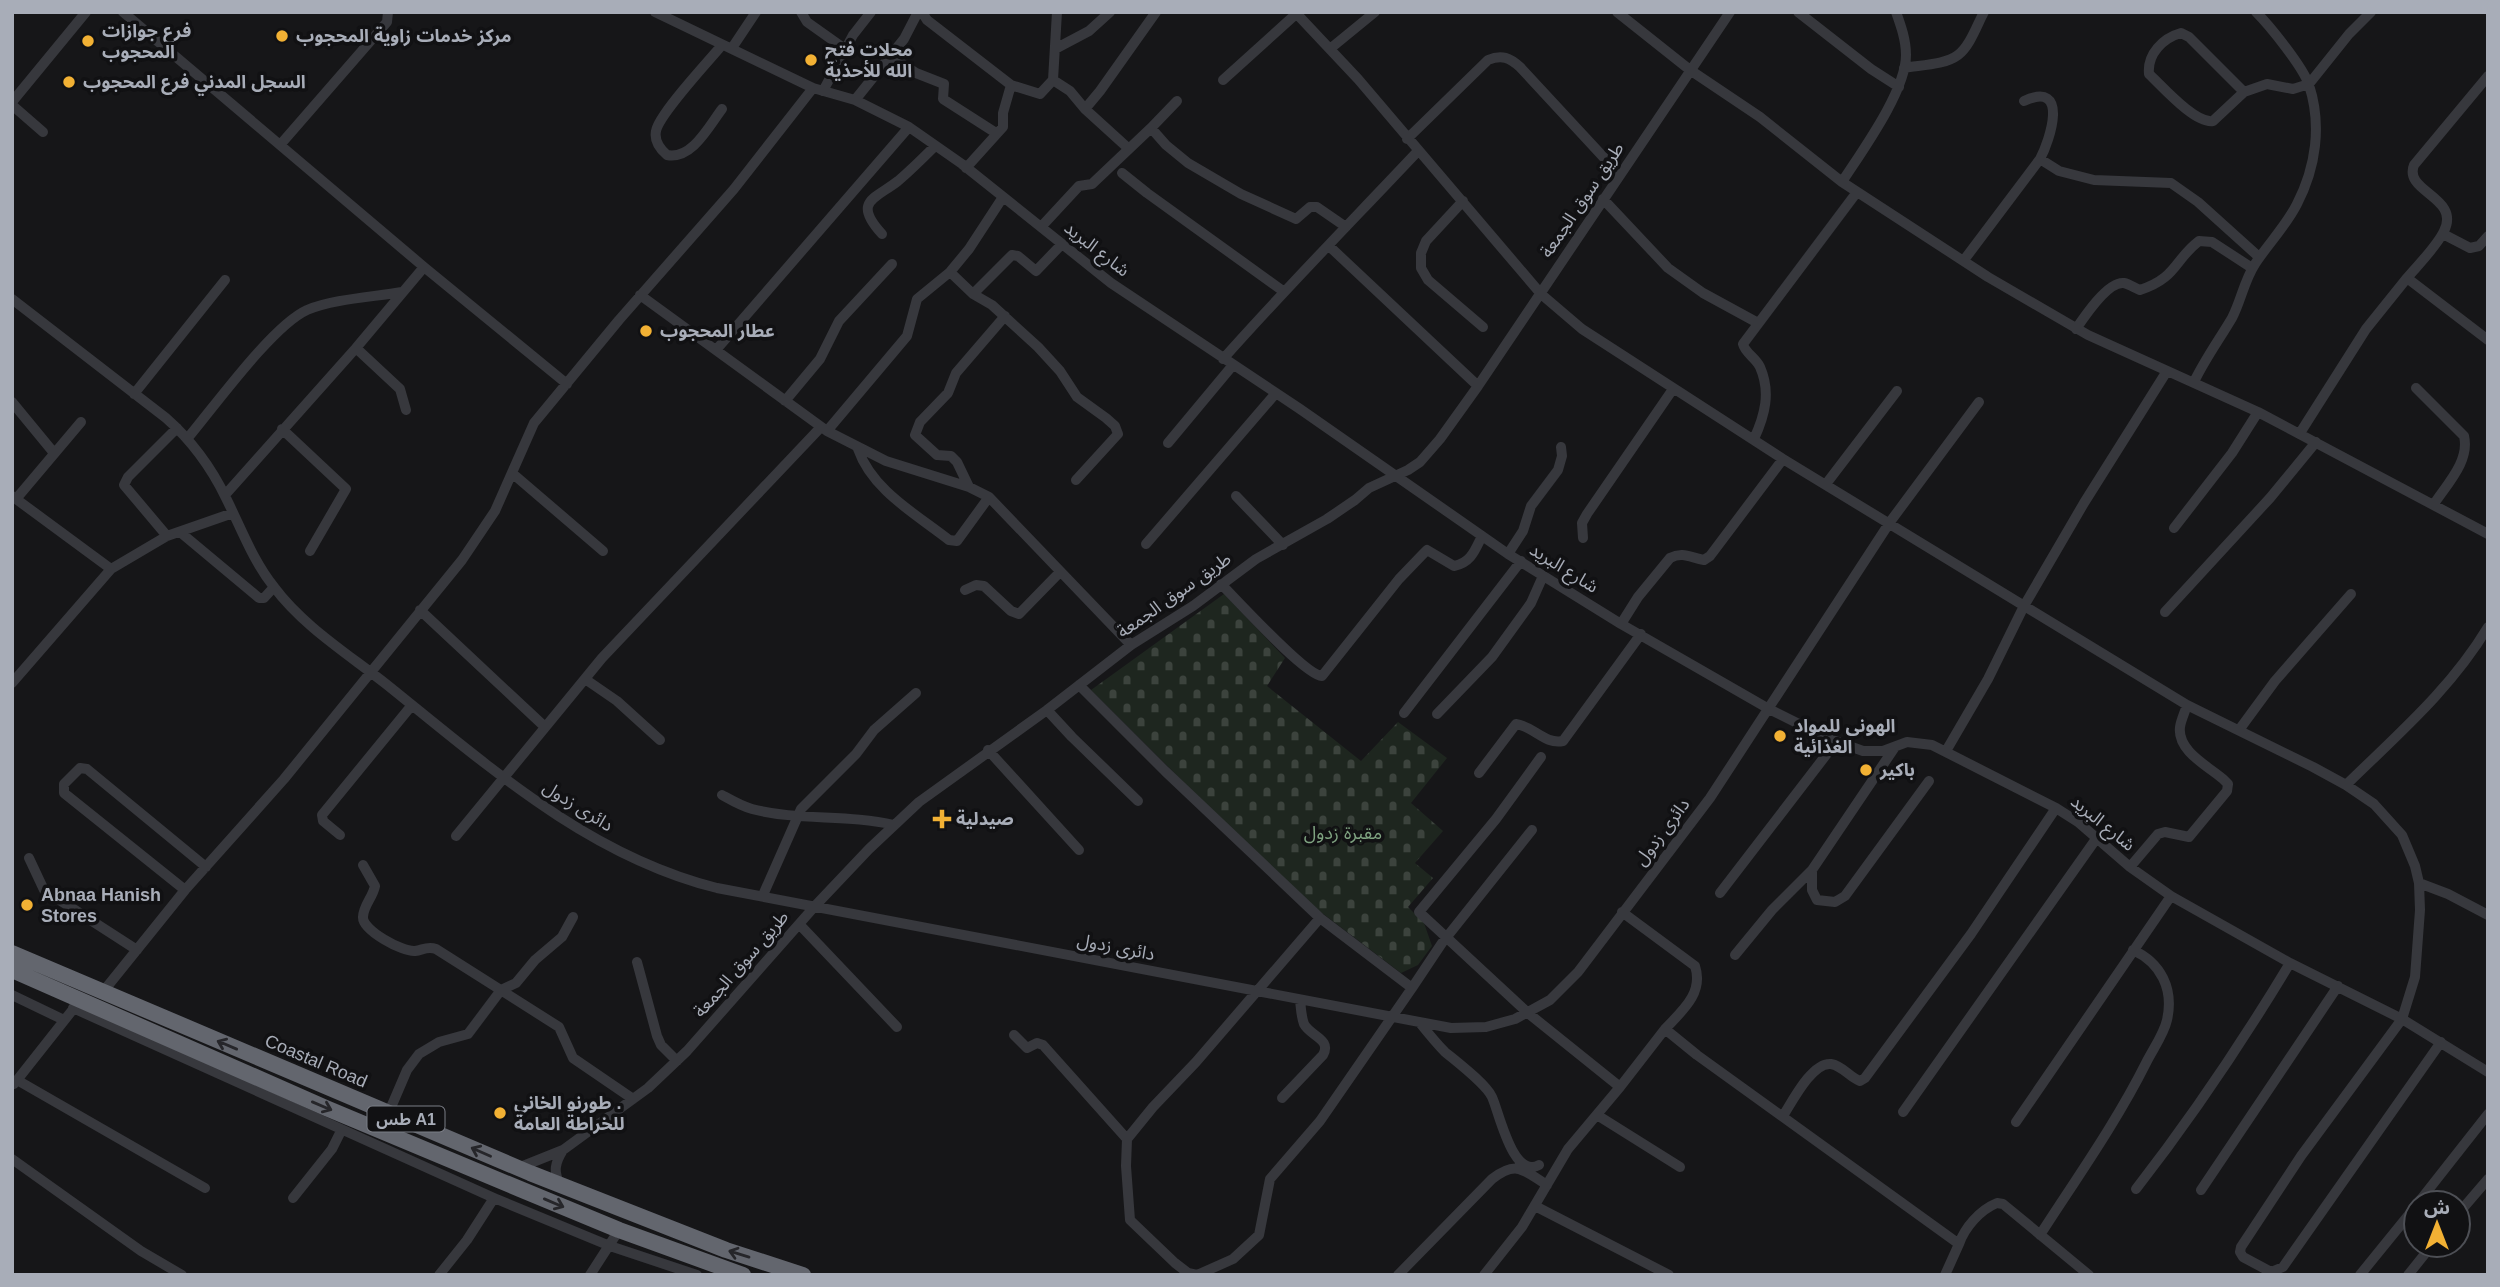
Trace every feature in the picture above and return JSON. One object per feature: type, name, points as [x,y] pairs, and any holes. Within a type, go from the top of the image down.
[{"type":"highway","name":"Coastal Road","points":[[12,953],[560,1186],[726,1250],[803,1275]]},
{"type":"highway","name":"طس A1","points":[[12,970],[77,1005],[244,1072],[619,1230],[743,1275]]},
{"type":"highway","points":[[244,1072],[251,1055]]},
{"type":"street","points":[[43,132],[12,103],[86,12]]},
{"type":"street","points":[[123,12],[424,267],[567,384]]},
{"type":"street","points":[[280,145],[387,22],[388,12]]},
{"type":"street","name":"شارع البريد","points":[[655,12],[818,89],[855,100],[909,127],[966,168],[1111,283],[1276,393],[1508,554],[1621,624],[1769,709],[1836,742],[1863,751],[1883,751],[1907,742],[1922,742],[1946,751],[2078,822],[2130,867],[2171,896],[2290,963],[2402,1018],[2484,1069]]},
{"type":"street","points":[[722,109],[697,143],[682,154],[667,155],[659,145],[655,135],[662,119],[756,12]]},
{"type":"street","points":[[802,12],[807,22],[845,49]]},
{"type":"street","points":[[102,993],[185,890],[284,779],[372,673],[481,533],[495,511],[534,423],[640,295],[818,89],[871,12]]},
{"type":"street","points":[[855,100],[904,39],[920,12],[1011,85],[1040,94],[1053,79],[1056,12]]},
{"type":"street","points":[[1055,49],[1089,31],[1110,12]]},
{"type":"street","points":[[1085,109],[1156,12]]},
{"type":"street","points":[[1331,48],[1375,12]]},
{"type":"street","points":[[1617,12],[1690,70],[1760,117],[1842,182],[1988,277],[2076,329],[2258,412],[2488,534]]},
{"type":"street","name":"طريق سوق الجمعة","points":[[517,1168],[563,1150],[634,1099],[677,1061],[815,906],[919,802],[1047,710],[1131,645],[1193,606],[1256,559],[1355,500],[1369,488],[1414,466],[1429,452],[1541,294],[1730,12]]},
{"type":"street","points":[[1798,12],[1871,69],[1899,86]]},
{"type":"street","points":[[1842,182],[1899,86],[1906,55],[1903,32],[1896,12]]},
{"type":"street","points":[[1904,68],[1958,56],[1965,49],[1984,12]]},
{"type":"street","points":[[2194,382],[2205,359],[2232,318],[2252,268],[2297,205],[2316,153],[2316,132],[2309,84],[2298,65],[2256,12]]},
{"type":"street","points":[[2244,92],[2182,33],[2165,40],[2150,58],[2150,74],[2177,101],[2202,121],[2213,121],[2244,92],[2267,84],[2293,89],[2309,84],[2349,34],[2371,12]]},
{"type":"street","points":[[1223,80],[1295,13],[1331,48],[1541,294],[1582,329],[1783,459],[2187,705],[2346,785],[2374,804],[2402,835],[2415,866],[2420,910],[2415,976],[2402,1018],[2301,1156],[2241,1247],[2243,1257],[2271,1272],[2283,1266],[2441,1042]]},
{"type":"street","points":[[890,56],[916,73],[944,84],[943,99],[996,133]]},
{"type":"street","points":[[1407,139],[1489,60],[1503,56],[1520,66],[1620,175]]},
{"type":"street","points":[[2300,433],[2366,329],[2443,234],[2447,213],[2442,205],[2412,178],[2411,171],[2421,154],[2488,76]]},
{"type":"street","points":[[1053,79],[1070,91],[1085,109],[1129,149]]},
{"type":"street","points":[[966,168],[1003,127],[1003,113],[1011,85]]},
{"type":"street","points":[[1964,260],[2040,159],[2052,134],[2054,109],[2050,101],[2043,96],[2024,101]]},
{"type":"street","points":[[1041,227],[1079,186],[1092,184],[1177,101]]},
{"type":"street","points":[[716,351],[909,127]]},
{"type":"street","points":[[1151,128],[1188,163],[1241,194],[1296,219],[1310,207],[1317,207],[1346,227]]},
{"type":"street","points":[[882,234],[869,215],[868,207],[872,198],[902,178],[935,146]]},
{"type":"street","points":[[1167,443],[1283,291],[1418,151]]},
{"type":"street","points":[[2040,159],[2059,171],[2094,180],[2171,183],[2198,202],[2259,257]]},
{"type":"street","points":[[1122,173],[1147,194],[1283,291]]},
{"type":"street","points":[[1754,439],[1766,405],[1766,390],[1760,367],[1742,347],[1857,192]]},
{"type":"street","points":[[456,836],[585,678],[824,429],[906,336],[917,299],[950,272],[969,249],[1003,197]]},
{"type":"street","points":[[1603,199],[1668,268],[1703,293],[1758,323]]},
{"type":"street","points":[[1463,201],[1426,241],[1420,253],[1420,268],[1428,280],[1483,327]]},
{"type":"street","points":[[2443,234],[2470,248],[2479,246],[2488,236]]},
{"type":"street","points":[[2076,329],[2110,289],[2119,283],[2126,283],[2140,290],[2158,282],[2171,274],[2199,240],[2212,242],[2252,268]]},
{"type":"street","points":[[973,294],[1013,255],[1018,256],[1035,271],[1062,245]]},
{"type":"street","points":[[1329,246],[1478,386]]},
{"type":"street","points":[[785,401],[820,359],[839,321],[892,264]]},
{"type":"street","points":[[225,495],[424,267]]},
{"type":"street","points":[[950,272],[973,294],[1004,316],[1060,371],[1077,397],[1106,418],[1117,430],[1118,434],[1076,480]]},
{"type":"street","points":[[2407,278],[2488,340]]},
{"type":"street","points":[[134,394],[225,280]]},
{"type":"street","points":[[187,439],[260,351],[298,315],[322,305],[402,292]]},
{"type":"street","points":[[640,295],[824,429],[858,449],[911,470],[970,487],[989,497],[1131,645]]},
{"type":"street","name":"دائرى زدول","points":[[12,299],[177,428],[225,495],[274,587],[314,627],[543,807],[593,839],[641,863],[697,883],[1451,1028],[1500,1024],[1528,1013],[1550,1000],[1569,982],[1710,798],[1890,522],[1979,402]]},
{"type":"street","points":[[970,487],[961,468],[951,456],[937,455],[915,435],[920,422],[948,393],[956,373],[1004,316]]},
{"type":"street","points":[[356,348],[400,388],[406,410]]},
{"type":"street","points":[[1946,751],[1988,679],[2024,606],[2084,503],[2167,371]]},
{"type":"street","points":[[2416,388],[2464,436],[2466,446],[2465,456],[2434,504]]},
{"type":"street","points":[[1583,538],[1582,523],[1673,389]]},
{"type":"street","points":[[1826,484],[1897,391]]},
{"type":"street","points":[[1146,544],[1276,393]]},
{"type":"street","points":[[12,402],[54,453]]},
{"type":"street","points":[[2174,528],[2232,453],[2258,412]]},
{"type":"street","points":[[81,422],[14,497],[111,569]]},
{"type":"street","points":[[167,536],[124,485],[128,477],[177,428]]},
{"type":"street","points":[[282,429],[346,489],[310,551]]},
{"type":"street","points":[[2165,612],[2270,498],[2316,442]]},
{"type":"street","points":[[1508,554],[1523,531],[1531,506],[1561,464],[1561,447]]},
{"type":"street","points":[[858,449],[873,478],[949,540],[957,541],[989,497]]},
{"type":"street","points":[[1621,624],[1638,597],[1670,558],[1676,554],[1685,554],[1704,560],[1710,556],[1783,459]]},
{"type":"street","points":[[512,473],[603,551]]},
{"type":"street","points":[[1236,496],[1283,545]]},
{"type":"street","points":[[12,683],[111,569],[167,536],[233,513]]},
{"type":"street","points":[[180,532],[259,598],[264,598],[274,587]]},
{"type":"street","points":[[1221,584],[1299,662],[1316,676],[1322,676],[1392,587],[1424,552],[1433,552],[1454,566],[1463,565],[1471,558],[1482,536]]},
{"type":"street","points":[[1404,713],[1521,561]]},
{"type":"street","points":[[965,590],[975,585],[984,586],[1011,611],[1019,614],[1060,572]]},
{"type":"street","points":[[1437,714],[1492,657],[1531,603],[1543,576]]},
{"type":"street","points":[[2239,730],[2275,681],[2351,594]]},
{"type":"street","points":[[420,610],[545,727]]},
{"type":"street","points":[[2346,785],[2446,687],[2469,658],[2488,627]]},
{"type":"street","points":[[1479,774],[1516,724],[1552,742],[1563,741],[1641,634]]},
{"type":"street","points":[[585,678],[617,701],[660,740]]},
{"type":"street","points":[[1079,685],[1175,781],[1320,918],[1412,988]]},
{"type":"street","points":[[763,895],[797,815],[810,798],[856,754],[868,737],[916,692]]},
{"type":"street","points":[[340,835],[323,821],[322,815],[412,705]]},
{"type":"street","points":[[2130,867],[2158,834],[2165,832],[2189,837],[2227,791],[2228,784],[2186,749],[2180,727],[2187,705]]},
{"type":"street","points":[[1047,710],[1138,801]]},
{"type":"street","points":[[1720,893],[1836,742]]},
{"type":"street","points":[[1735,955],[1772,910],[1812,870],[1896,746]]},
{"type":"street","points":[[988,750],[1079,850]]},
{"type":"street","points":[[1541,757],[1496,819],[1419,912],[1528,1013],[1620,1087]]},
{"type":"street","points":[[185,890],[64,793],[64,784],[80,768],[87,769],[206,867]]},
{"type":"street","points":[[1812,870],[1812,890],[1818,900],[1835,902],[1844,896],[1929,781]]},
{"type":"street","points":[[722,795],[750,808],[894,825]]},
{"type":"street","points":[[1783,1116],[1813,1072],[1822,1065],[1842,1068],[1860,1081],[1865,1078],[1971,934],[2056,808]]},
{"type":"street","points":[[1320,918],[1127,1139],[1130,1220],[1164,1254],[1188,1273],[1197,1275],[1229,1261],[1259,1235],[1270,1179],[1320,1121],[1447,937],[1532,830]]},
{"type":"street","points":[[1903,1112],[2096,839]]},
{"type":"street","points":[[29,858],[44,890],[137,950]]},
{"type":"street","points":[[363,864],[375,886],[363,913],[363,921],[367,927],[404,950],[416,951],[428,947],[436,949],[559,1027],[573,1058],[634,1099]]},
{"type":"street","points":[[2419,883],[2448,894],[2488,915]]},
{"type":"street","points":[[2016,1122],[2171,896]]},
{"type":"street","points":[[1484,1275],[1535,1206],[1568,1149],[1665,1029],[1692,1000],[1699,977],[1695,966],[1622,912]]},
{"type":"street","points":[[389,1112],[407,1070],[419,1054],[439,1042],[468,1034],[501,990],[516,983],[535,960],[562,937],[573,917]]},
{"type":"street","points":[[799,924],[897,1027]]},
{"type":"street","points":[[2040,1235],[2130,1093],[2167,1021],[2165,979],[2158,967],[2146,956],[2133,950]]},
{"type":"street","points":[[637,962],[657,1036],[661,1045],[677,1061]]},
{"type":"street","points":[[2136,1189],[2176,1136],[2267,1002],[2290,963]]},
{"type":"street","points":[[2201,1190],[2337,986]]},
{"type":"street","points":[[12,995],[64,1020]]},
{"type":"street","points":[[1282,1098],[1326,1049],[1325,1044],[1305,1026],[1300,1000]]},
{"type":"street","points":[[205,1188],[15,1083],[77,1005],[341,1131],[494,1198],[610,1246],[697,1275]]},
{"type":"street","points":[[1420,1023],[1437,1043],[1489,1092],[1514,1154],[1529,1167],[1539,1165]]},
{"type":"street","points":[[1665,1029],[1959,1244]]},
{"type":"street","points":[[1014,1035],[1027,1048],[1037,1043],[1043,1045],[1127,1139]]},
{"type":"street","points":[[2484,1069],[2488,1056]]},
{"type":"street","points":[[2429,1189],[2488,1114]]},
{"type":"street","points":[[1597,1115],[1680,1167]]},
{"type":"street","points":[[293,1198],[332,1149],[341,1131]]},
{"type":"street","points":[[560,1186],[554,1173],[556,1162],[563,1150]]},
{"type":"street","points":[[12,1158],[141,1251],[181,1275]]},
{"type":"street","points":[[1398,1275],[1500,1172],[1516,1167],[1546,1185]]},
{"type":"street","points":[[2472,1198],[2488,1179]]},
{"type":"street","points":[[439,1275],[467,1240],[494,1198]]},
{"type":"street","points":[[1945,1275],[1963,1233],[1987,1208],[1997,1203],[2003,1204],[2089,1275]]},
{"type":"street","points":[[1535,1206],[1669,1275]]},
{"type":"street","points":[[2360,1275],[2402,1223]]},
{"type":"street","points":[[590,1275],[619,1230]]},
{"type":"street","points":[[2408,1275],[2421,1259]]},
{"type":"green space","name":"مقبرة زدول","points":[[1224,594],[1285,658],[1267,686],[1361,761],[1398,722],[1447,758],[1411,803],[1443,831],[1415,863],[1433,878],[1408,907],[1424,923],[1432,946],[1418,965],[1401,973],[1305,900],[1091,690]]},
{"type":"place","name":"مركز خدمات زاوية المحجوب","points":[[282,36]]},
{"type":"place","name":"فرع جوازات المحجوب","points":[[88,41]]},
{"type":"place","name":"محلات فتح الله للأحذية","points":[[811,60]]},
{"type":"place","name":"السجل المدني فرع المحجوب","points":[[69,82]]},
{"type":"place","name":"عطار المحجوب","points":[[646,331]]},
{"type":"place","name":"الهونى للمواد الغذائية","points":[[1780,736]]},
{"type":"place","name":"باكير","points":[[1866,770]]},
{"type":"place","name":"صيدلية","points":[[942,819]]},
{"type":"place","name":"Abnaa Hanish Stores","points":[[27,905]]},
{"type":"place","name":"طورنو الخاني . للخراطة العامة","points":[[500,1113]]}]
